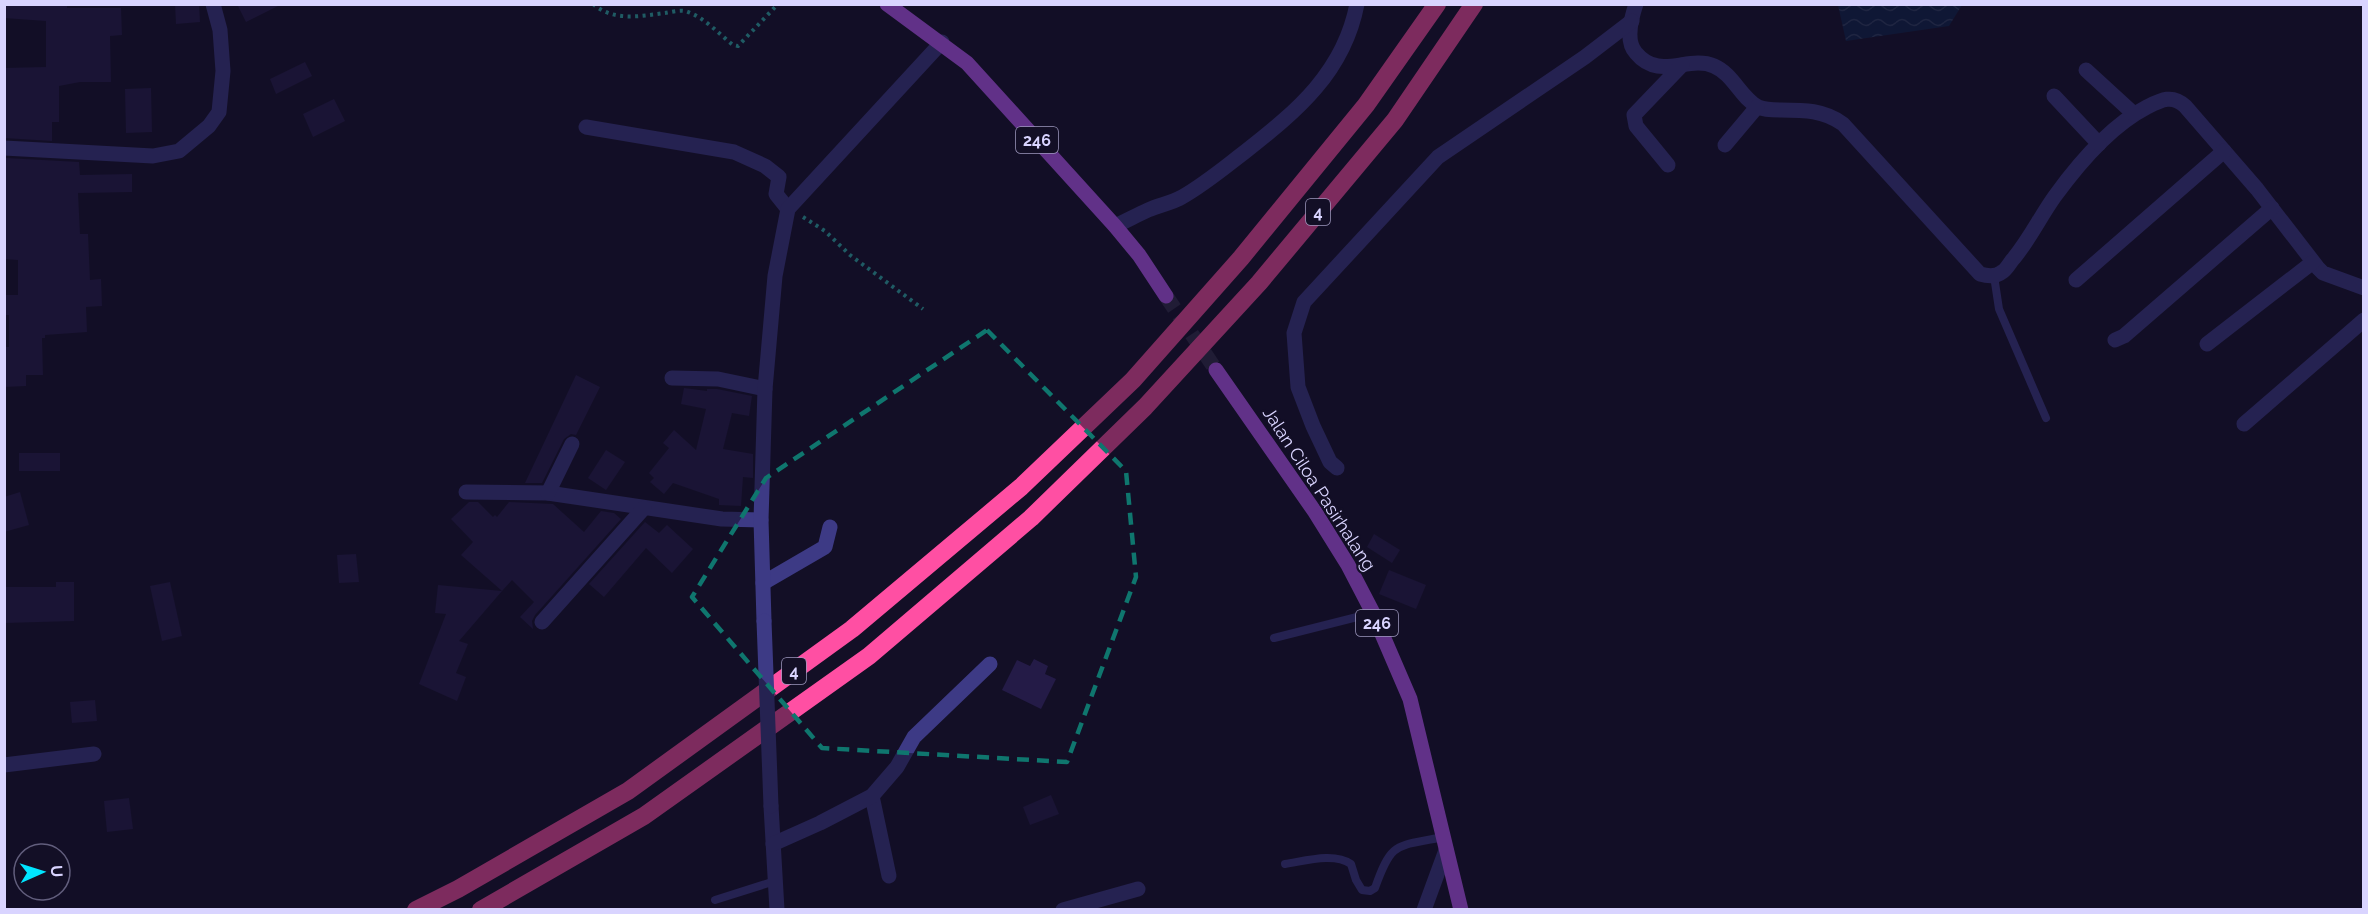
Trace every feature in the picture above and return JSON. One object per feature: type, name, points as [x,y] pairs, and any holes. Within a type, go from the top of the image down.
[{"type":"highway","name":"4","points":[[416,909],[458,889],[628,791],[852,629],[1021,487],[1133,380],[1241,258],[1366,105],[1437,4]]},
{"type":"highway","name":"4","points":[[481,909],[644,816],[840,677],[869,656],[1031,518],[1144,407],[1258,283],[1395,120],[1474,4]]},
{"type":"main road","name":"246","points":[[888,4],[968,63],[1115,226],[1139,255],[1166,296]]},
{"type":"main road","name":"Jalan Ciloa Pasirhalang","points":[[1216,370],[1315,512],[1348,565],[1373,613],[1410,699],[1461,909]]},
{"type":"street","points":[[4,148],[153,156],[178,151],[209,126],[219,112],[223,71],[220,30],[213,4]]},
{"type":"street","points":[[1115,226],[1180,198],[1212,178],[1276,128],[1306,101],[1340,55],[1355,16],[1357,4]]},
{"type":"street","points":[[1636,4],[1630,41],[1632,48],[1643,62],[1653,66],[1713,66],[1728,76],[1757,106],[1774,110],[1812,110],[1834,117],[1843,124],[1980,274],[1994,276],[2002,273],[2031,236],[2055,196],[2099,144],[2134,114],[2161,100],[2178,100],[2272,208],[2323,273],[2364,288]]},
{"type":"street","points":[[1337,468],[1330,462],[1298,387],[1294,333],[1304,302],[1438,157],[1585,57],[1632,21]]},
{"type":"street","points":[[777,909],[761,520],[765,389],[775,276],[789,209],[942,42]]},
{"type":"street","points":[[1668,165],[1636,126],[1634,116],[1682,65]]},
{"type":"street","points":[[2086,70],[2134,114]]},
{"type":"street","points":[[2054,96],[2099,144]]},
{"type":"street","points":[[1725,146],[1757,106]]},
{"type":"street","points":[[586,127],[734,152],[765,166],[779,177],[776,194],[789,209]]},
{"type":"street","points":[[2076,280],[2224,151]]},
{"type":"street","points":[[2115,340],[2124,336],[2272,208]]},
{"type":"street","points":[[2207,344],[2313,262]]},
{"type":"street","points":[[2244,424],[2364,320]]},
{"type":"street","points":[[672,378],[718,379],[765,389]]},
{"type":"street","points":[[548,493],[572,444]]},
{"type":"street","points":[[466,492],[548,493],[722,519],[761,520]]},
{"type":"street","points":[[542,622],[644,508]]},
{"type":"street","points":[[763,583],[825,547],[830,527]]},
{"type":"street","points":[[773,844],[820,824],[872,796],[897,767],[914,737],[990,664]]},
{"type":"street","points":[[4,765],[94,754]]},
{"type":"street","points":[[872,796],[889,876]]},
{"type":"street","points":[[1424,909],[1444,843]]},
{"type":"street","points":[[1064,909],[1114,903],[1138,889]]},
{"type":"lane","points":[[1994,276],[1999,309],[2046,418]]},
{"type":"lane","points":[[1274,638],[1373,613]]},
{"type":"lane","points":[[1285,864],[1336,857],[1351,864],[1362,890],[1370,891],[1375,888],[1385,859],[1397,847],[1444,843]]},
{"type":"lane","points":[[715,900],[775,882]]},
{"type":"path","points":[[593,4],[615,16],[687,12],[698,17],[733,45],[738,45],[778,4]]},
{"type":"path","points":[[789,209],[825,231],[850,255],[923,309]]},
{"type":"highlighted area","points":[[987,330],[1126,471],[1136,577],[1067,762],[822,748],[692,597],[766,478]]},
{"type":"water","points":[[1838,5],[1962,5],[1949,26],[1846,41]]},
{"type":"building","points":[[5,4],[67,4],[67,8],[121,8],[122,35],[110,36],[111,82],[80,82],[59,86],[59,122],[52,122],[52,141],[4,138],[4,68],[46,67],[46,21],[4,18]]},
{"type":"building","points":[[175,4],[199,4],[200,22],[176,24]]},
{"type":"building","points":[[237,4],[282,4],[246,22]]},
{"type":"building","points":[[305,62],[312,76],[276,94],[270,79]]},
{"type":"building","points":[[151,88],[152,132],[126,133],[125,89]]},
{"type":"building","points":[[334,99],[345,121],[313,137],[303,114]]},
{"type":"building","points":[[6,158],[79,162],[80,175],[132,174],[132,192],[78,193],[80,234],[88,234],[90,280],[101,279],[102,306],[86,307],[87,332],[45,335],[45,338],[42,338],[43,375],[26,375],[26,386],[4,387],[4,347],[9,347],[9,315],[4,315],[4,295],[18,295],[18,260],[4,259]]},
{"type":"building","points":[[576,375],[600,387],[576,435],[571,434],[564,439],[542,483],[525,483]]},
{"type":"building","points":[[684,388],[707,391],[707,389],[717,389],[752,396],[749,416],[732,413],[723,449],[753,454],[753,478],[743,477],[741,506],[719,505],[719,499],[673,483],[664,494],[650,482],[654,478],[649,473],[669,448],[663,443],[674,430],[696,450],[706,409],[681,404]]},
{"type":"building","points":[[606,450],[625,462],[606,490],[588,478]]},
{"type":"building","points":[[19,453],[60,453],[60,471],[19,471]]},
{"type":"building","points":[[20,492],[29,525],[4,532],[4,497]]},
{"type":"building","points":[[469,502],[478,502],[493,517],[495,515],[497,517],[509,502],[553,504],[584,532],[601,511],[614,513],[621,519],[535,615],[532,621],[533,629],[520,617],[534,602],[512,580],[502,591],[461,555],[473,542],[451,519]]},
{"type":"building","points":[[645,522],[659,533],[667,525],[693,549],[672,573],[646,548],[604,597],[589,584]]},
{"type":"building","points":[[1374,534],[1400,550],[1392,563],[1367,547]]},
{"type":"building","points":[[356,554],[359,582],[339,583],[337,555]]},
{"type":"building","points":[[1389,570],[1426,585],[1416,609],[1379,594]]},
{"type":"building","points":[[56,582],[74,582],[74,621],[4,623],[4,587],[56,587]]},
{"type":"building","points":[[170,582],[182,636],[162,641],[150,586]]},
{"type":"building","points":[[438,585],[502,591],[459,641],[468,644],[456,673],[466,677],[457,701],[419,684],[446,614],[435,613]]},
{"type":"building","points":[[1034,659],[1048,666],[1045,674],[1056,679],[1041,709],[1002,690],[1017,660],[1030,666]]},
{"type":"building","points":[[95,700],[97,721],[72,723],[70,702]]},
{"type":"building","points":[[1051,795],[1059,814],[1030,825],[1023,807]]},
{"type":"building","points":[[129,798],[133,829],[107,832],[104,801]]},
{"type":"tunnel","points":[[1166,296],[1216,370]]}]
